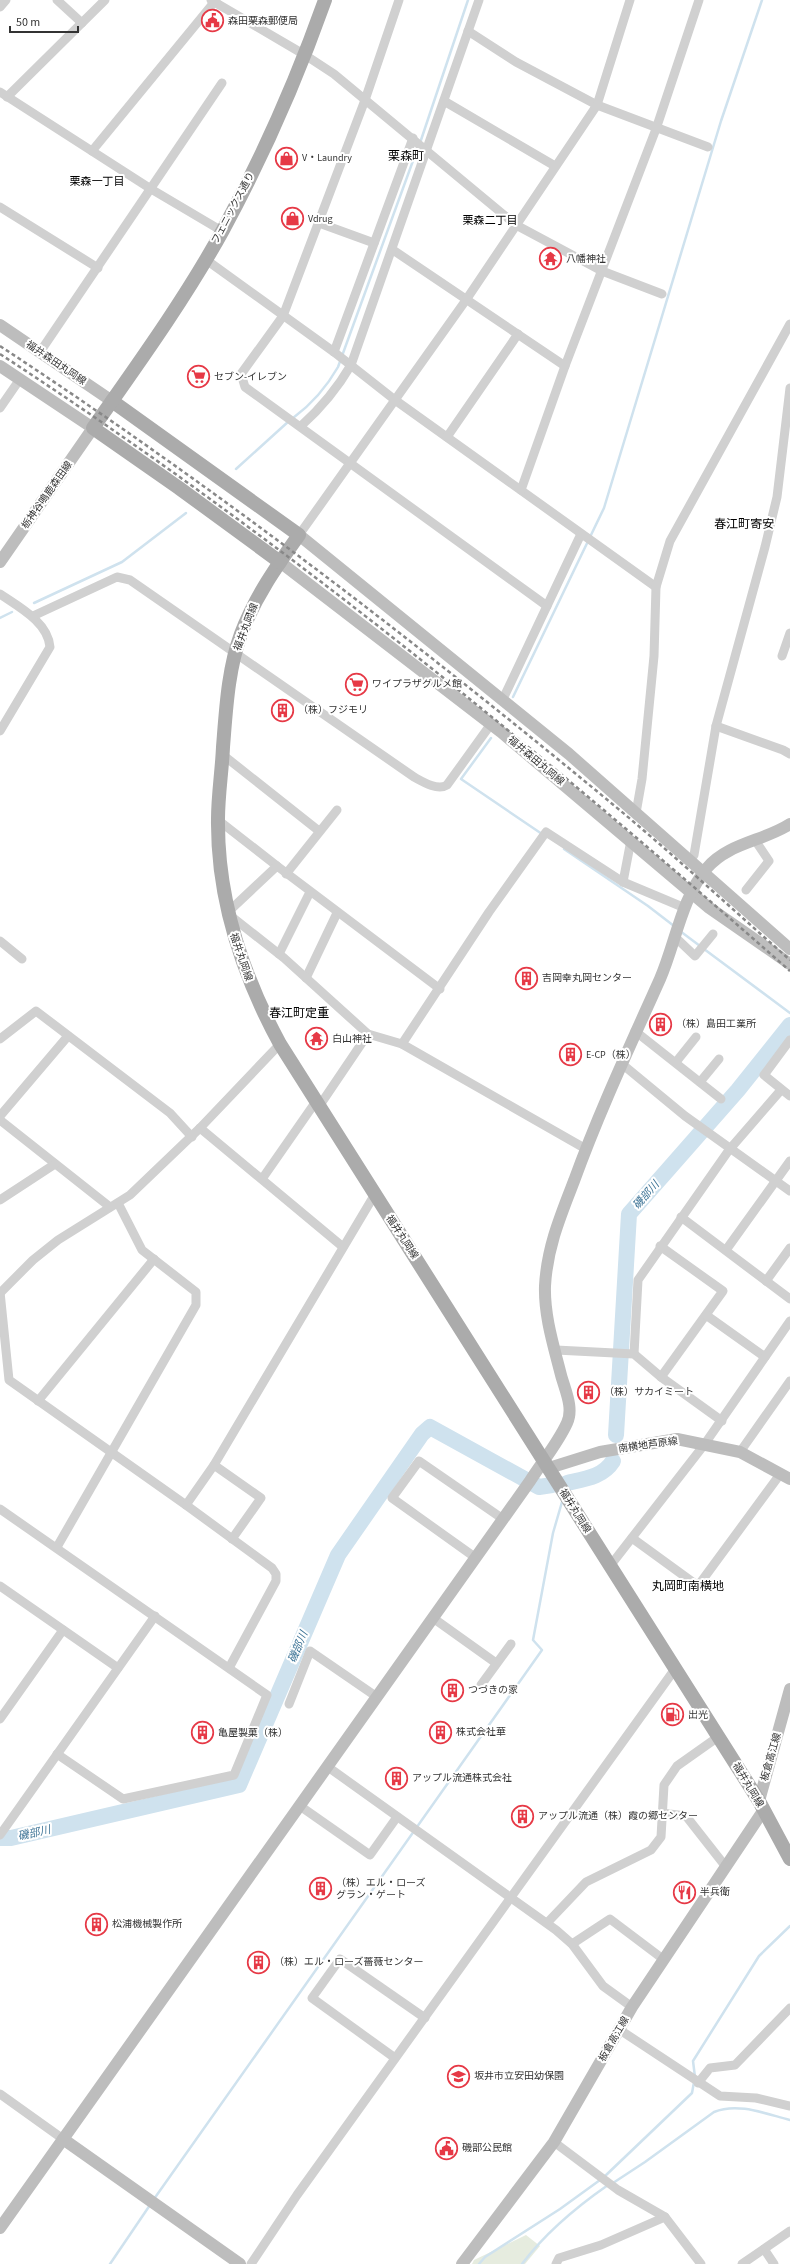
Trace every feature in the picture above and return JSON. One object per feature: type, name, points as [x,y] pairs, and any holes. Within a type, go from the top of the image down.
[{"type":"main road","name":"フェニックス通り","points":[[112,401],[162,327],[222,231],[275,125],[305,55],[325,0]]},
{"type":"main road","name":"福井森田丸岡線","points":[[0,326],[112,401]]},
{"type":"main road","points":[[0,366],[179,488],[280,562]]},
{"type":"main road","points":[[93,428],[112,401],[299,535],[503,699],[636,813],[790,949]]},
{"type":"main road","name":"栃神谷鳴鹿森田線","points":[[0,562],[93,428]]},
{"type":"main road","name":"福井丸岡線","points":[[299,535],[280,562],[255,603],[236,653],[226,706],[218,820],[220,863],[227,913],[251,985],[280,1044],[718,1736],[761,1806],[790,1859]]},
{"type":"main road","name":"福井森田丸岡線","points":[[280,562],[491,724],[715,912],[790,964]]},
{"type":"main road","points":[[0,2228],[503,1518],[546,1465],[569,1416],[569,1404],[547,1318],[545,1288],[549,1247],[586,1149],[635,1031],[660,977],[691,892],[703,873],[722,855],[772,834],[790,824]]},
{"type":"main road","name":"南横地芦原線","points":[[546,1465],[640,1444],[677,1439],[740,1452],[787,1475]]},
{"type":"main road","name":"板倉高江線","points":[[462,2264],[554,2142],[620,2030],[632,2006],[726,1867],[761,1806],[790,1689]]},
{"type":"main road","points":[[63,2139],[240,2264]]},
{"type":"street","points":[[0,7],[6,0]]},
{"type":"street","points":[[57,0],[82,23]]},
{"type":"street","points":[[105,0],[4,94],[151,189],[222,231]]},
{"type":"street","points":[[399,0],[366,100],[283,316],[241,374],[245,387],[301,426],[547,606]]},
{"type":"street","points":[[301,426],[323,406],[351,365],[393,250],[426,149],[480,0]]},
{"type":"street","points":[[299,535],[466,300],[596,105],[630,0]]},
{"type":"street","points":[[521,490],[565,366],[656,128],[699,0]]},
{"type":"street","points":[[92,151],[214,1],[334,74],[516,225],[602,271],[662,294]]},
{"type":"street","points":[[468,31],[516,62],[596,105],[708,147]]},
{"type":"street","points":[[40,352],[222,83]]},
{"type":"street","points":[[444,101],[556,166]]},
{"type":"street","points":[[334,352],[413,138]]},
{"type":"street","points":[[0,207],[98,268]]},
{"type":"street","points":[[318,223],[374,243]]},
{"type":"street","points":[[393,250],[565,366]]},
{"type":"street","points":[[205,259],[334,352],[395,400],[656,587]]},
{"type":"street","points":[[636,813],[642,779],[653,664],[656,587],[670,541],[790,324]]},
{"type":"street","points":[[447,437],[518,334]]},
{"type":"street","points":[[0,408],[20,379]]},
{"type":"street","points":[[690,861],[694,855],[716,726],[765,547],[786,457],[790,388]]},
{"type":"street","points":[[503,699],[581,534]]},
{"type":"street","points":[[33,616],[117,577],[130,580],[414,777],[435,787],[442,788],[447,785],[491,724]]},
{"type":"street","points":[[0,594],[33,616],[49,640],[50,647],[0,731]]},
{"type":"street","points":[[782,656],[790,633]]},
{"type":"street","points":[[716,726],[783,750],[790,754]]},
{"type":"street","points":[[223,755],[319,831]]},
{"type":"street","points":[[286,874],[337,810]]},
{"type":"street","points":[[218,820],[337,913],[440,989]]},
{"type":"street","points":[[402,1044],[440,989],[489,912],[546,832],[623,882],[685,908]]},
{"type":"street","points":[[623,882],[631,840]]},
{"type":"street","points":[[746,890],[768,861],[755,840]]},
{"type":"street","points":[[277,866],[227,913],[279,954],[368,1034],[402,1044],[586,1149]]},
{"type":"street","points":[[279,954],[310,892]]},
{"type":"street","points":[[306,978],[337,913]]},
{"type":"street","points":[[674,936],[695,956],[713,934]]},
{"type":"street","points":[[0,941],[22,959]]},
{"type":"street","points":[[0,1039],[36,1011],[170,1113],[192,1137]]},
{"type":"street","points":[[635,1031],[721,1099]]},
{"type":"street","points":[[262,1179],[368,1034]]},
{"type":"street","points":[[0,1116],[68,1036]]},
{"type":"street","points":[[676,1062],[696,1037]]},
{"type":"street","points":[[790,1040],[764,1075],[790,1096]]},
{"type":"street","points":[[229,1668],[276,1581],[276,1574],[272,1568],[186,1505],[9,1380],[0,1293],[33,1260],[58,1240],[114,1205],[144,1183],[192,1137],[280,1044]]},
{"type":"street","points":[[700,1082],[719,1058]]},
{"type":"street","points":[[622,1064],[729,1150],[790,1191]]},
{"type":"street","points":[[630,1354],[638,1280],[660,1246],[729,1150],[781,1090]]},
{"type":"street","points":[[0,1120],[55,1164],[114,1205],[142,1250],[196,1292],[196,1305],[57,1547]]},
{"type":"street","points":[[200,1128],[343,1247]]},
{"type":"street","points":[[726,1250],[790,1162]]},
{"type":"street","points":[[0,1200],[55,1164]]},
{"type":"street","points":[[186,1505],[214,1465],[375,1194]]},
{"type":"street","points":[[681,1217],[790,1299]]},
{"type":"street","points":[[660,1246],[723,1291],[661,1377]]},
{"type":"street","points":[[766,1281],[790,1248]]},
{"type":"street","points":[[38,1401],[154,1259]]},
{"type":"street","points":[[706,1315],[765,1357]]},
{"type":"street","points":[[610,1566],[722,1421],[790,1322]]},
{"type":"street","points":[[556,1350],[630,1354],[722,1421]]},
{"type":"street","points":[[740,1452],[790,1381]]},
{"type":"street","points":[[476,1558],[392,1498],[419,1461],[503,1518]]},
{"type":"street","points":[[214,1465],[261,1498],[232,1539]]},
{"type":"street","points":[[632,1538],[698,1586],[787,1475]]},
{"type":"street","points":[[0,1509],[57,1547],[267,1695],[234,1775],[123,1799],[57,1754]]},
{"type":"street","points":[[0,1586],[118,1668]]},
{"type":"street","points":[[2,1830],[155,1616]]},
{"type":"street","points":[[433,1618],[496,1663]]},
{"type":"street","points":[[0,1719],[63,1630]]},
{"type":"street","points":[[481,1685],[511,1644]]},
{"type":"street","points":[[289,1704],[310,1651],[377,1697]]},
{"type":"street","points":[[251,2264],[297,2195],[512,1898],[675,1669]]},
{"type":"street","points":[[547,1923],[586,1882],[654,1847],[661,1837],[661,1813],[664,1785],[669,1776],[678,1766],[718,1736]]},
{"type":"street","points":[[328,1767],[547,1923],[572,1944],[603,1986],[632,2006]]},
{"type":"street","points":[[300,1806],[370,1855],[397,1817]]},
{"type":"street","points":[[661,1813],[686,1816],[726,1867]]},
{"type":"street","points":[[572,1944],[610,1919],[663,1959]]},
{"type":"street","points":[[396,2058],[312,1998],[340,1959],[425,2018]]},
{"type":"street","points":[[698,2083],[710,2068],[735,2065],[790,2008]]},
{"type":"street","points":[[620,2030],[698,2083],[720,2096],[756,2098],[790,2106]]},
{"type":"street","points":[[0,2094],[63,2139]]},
{"type":"street","points":[[554,2142],[618,2190],[666,2217],[701,2264]]},
{"type":"street","points":[[556,2264],[559,2258],[601,2246],[666,2217]]},
{"type":"street","points":[[742,2264],[790,2231]]},
{"type":"street","points":[[764,2249],[774,2264]]},
{"type":"shaded area","points":[[526,2235],[540,2246],[525,2264],[472,2264],[474,2260]]},
{"type":"waterway","points":[[420,143],[468,0]]},
{"type":"waterway","points":[[513,697],[604,508],[721,121],[762,0]]},
{"type":"waterway","points":[[293,418],[318,395],[329,382],[338,367],[418,147]]},
{"type":"waterway","points":[[236,469],[289,421]]},
{"type":"waterway","points":[[34,603],[122,562],[186,513]]},
{"type":"waterway","points":[[0,618],[12,612]]},
{"type":"waterway","points":[[491,738],[461,779],[542,834]]},
{"type":"waterway","points":[[564,849],[648,906],[674,926]]},
{"type":"waterway","points":[[680,931],[700,946]]},
{"type":"waterway","points":[[704,949],[790,1013]]},
{"type":"waterway","name":"磯部川","points":[[616,1435],[629,1214],[738,1090],[790,1025]]},
{"type":"waterway","name":"磯部川","points":[[0,1838],[11,1838],[239,1785],[338,1555],[422,1434],[430,1427],[539,1487],[552,1485]]},
{"type":"waterway","name":"磯部川","points":[[567,1483],[599,1474],[604,1471],[613,1461]]},
{"type":"waterway","points":[[154,2199],[542,1650],[533,1640],[553,1533],[562,1502]]},
{"type":"waterway","points":[[695,2077],[693,2061],[759,1956],[790,1926]]},
{"type":"waterway","points":[[604,2177],[692,2093],[694,2082]]},
{"type":"waterway","points":[[613,2183],[645,2162],[714,2112],[733,2108],[762,2112],[790,2120]]},
{"type":"waterway","points":[[479,2264],[485,2257],[560,2209],[600,2180]]},
{"type":"waterway","points":[[522,2264],[551,2231],[608,2185]]},
{"type":"waterway","points":[[110,2264],[150,2205]]},
{"type":"railway","points":[[0,346],[159,454],[391,626],[616,807],[682,863],[790,960]]},
{"type":"railway","points":[[0,354],[207,496],[406,648],[600,807],[790,971]]},
{"type":"place","name":"森田栗森郵便局","points":[[213,21]]},
{"type":"place","name":"V・Laundry","points":[[286,158]]},
{"type":"place","name":"Vdrug","points":[[292,219]]},
{"type":"place","name":"八幡神社","points":[[550,259]]},
{"type":"place","name":"セブン-イレブン","points":[[198,377]]},
{"type":"place","name":"ワイプラザグルメ館","points":[[356,684]]},
{"type":"place","name":"（株）フジモリ","points":[[283,710]]},
{"type":"place","name":"吉岡幸丸岡センター","points":[[526,978]]},
{"type":"place","name":"（株）島田工業所","points":[[661,1024]]},
{"type":"place","name":"白山神社","points":[[316,1039]]},
{"type":"place","name":"E-CP（株）","points":[[571,1055]]},
{"type":"place","name":"（株）サカイミート","points":[[588,1392]]},
{"type":"place","name":"つづきの家","points":[[452,1690]]},
{"type":"place","name":"出光","points":[[673,1715]]},
{"type":"place","name":"株式会社華","points":[[441,1732]]},
{"type":"place","name":"亀屋製菓（株）","points":[[202,1733]]},
{"type":"place","name":"アップル流通株式会社","points":[[397,1778]]},
{"type":"place","name":"アップル流通（株）霞の郷センター","points":[[522,1816]]},
{"type":"place","name":"（株）エル・ローズ グラン・ゲート","points":[[321,1889]]},
{"type":"place","name":"半兵衛","points":[[685,1892]]},
{"type":"place","name":"松浦機械製作所","points":[[97,1924]]},
{"type":"place","name":"（株）エル・ローズ薔薇センター","points":[[259,1962]]},
{"type":"place","name":"坂井市立安田幼保園","points":[[459,2076]]},
{"type":"place","name":"磯部公民館","points":[[446,2148]]},
{"type":"district","name":"栗森町","points":[[406,156]]},
{"type":"district","name":"栗森一丁目","points":[[97,181]]},
{"type":"district","name":"栗森二丁目","points":[[490,220]]},
{"type":"district","name":"春江町寄安","points":[[744,524]]},
{"type":"district","name":"春江町定重","points":[[299,1013]]},
{"type":"district","name":"丸岡町南横地","points":[[688,1586]]}]
